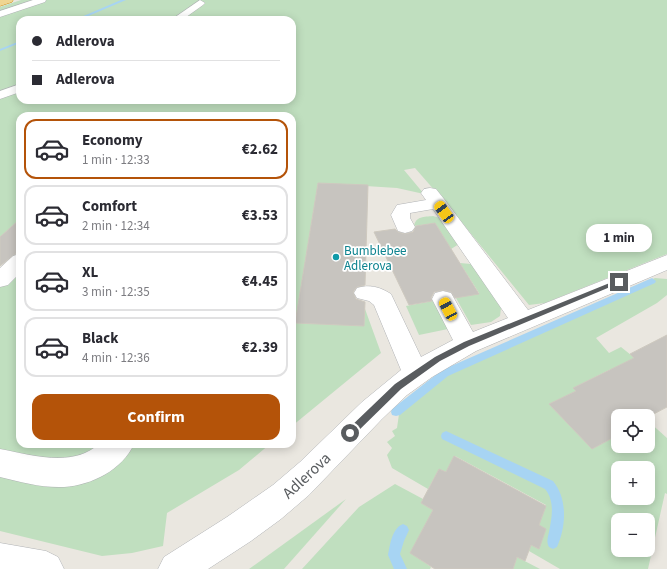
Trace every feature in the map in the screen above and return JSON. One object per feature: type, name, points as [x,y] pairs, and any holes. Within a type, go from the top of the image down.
[{"type":"highway","points":[[0,3],[8,0]]},
{"type":"street","points":[[0,14],[42,0]]},
{"type":"street","points":[[182,16],[200,3]]},
{"type":"street","points":[[0,95],[16,89]]},
{"type":"street","points":[[405,227],[400,216],[400,212],[404,208],[434,198],[464,254],[523,321]]},
{"type":"street","name":"Adlerova","points":[[176,569],[230,534],[298,485],[380,403],[416,374],[438,359],[462,336],[523,321],[667,262]]},
{"type":"street","points":[[0,280],[16,264]]},
{"type":"street","points":[[365,293],[375,294],[384,300],[416,374]]},
{"type":"street","points":[[443,299],[462,336]]},
{"type":"street","points":[[0,463],[51,473],[71,472],[92,467],[110,455],[116,448]]},
{"type":"street","points":[[0,560],[46,569]]},
{"type":"green space","points":[[21,0],[667,0],[667,254],[545,303],[529,305],[450,208],[415,168],[404,170],[424,194],[397,188],[318,183],[296,317],[296,112],[16,112],[16,223],[0,237],[0,7]]},
{"type":"green space","points":[[433,216],[440,218],[459,244],[451,249],[435,223],[414,226],[417,220],[424,217]]},
{"type":"green space","points":[[460,263],[471,264],[474,266],[501,308],[500,316],[491,322],[471,325],[456,298],[479,293]]},
{"type":"green space","points":[[16,271],[16,448],[107,448],[55,462],[0,453],[0,287]]},
{"type":"green space","points":[[655,278],[667,279],[667,295],[657,303],[596,338],[609,353],[621,347],[636,359],[613,371],[611,369],[573,388],[576,391],[549,404],[592,449],[611,439],[611,453],[655,453],[655,427],[667,438],[667,494],[665,493],[655,538],[655,513],[611,513],[611,557],[651,557],[648,569],[560,569],[529,551],[531,545],[539,549],[539,525],[546,505],[455,456],[446,472],[439,469],[428,489],[392,468],[387,455],[392,448],[387,442],[395,436],[392,431],[397,428],[399,414],[394,411],[443,371]]},
{"type":"green space","points":[[433,301],[448,329],[419,335],[406,306]]},
{"type":"green space","points":[[365,309],[381,353],[296,423],[296,323],[364,326]]},
{"type":"green space","points":[[112,448],[265,448],[239,470],[167,513],[163,546],[132,553],[102,556],[0,531],[0,470],[13,472]]},
{"type":"green space","points":[[395,484],[423,499],[421,503],[433,510],[411,553],[431,567],[430,569],[302,569],[359,507]]},
{"type":"green space","points":[[346,499],[284,569],[249,569]]},
{"type":"green space","points":[[517,557],[540,569],[513,569]]},
{"type":"building","name":"Bumblebee Adlerova","points":[[318,183],[368,185],[365,285],[357,287],[353,292],[356,299],[365,302],[364,326],[296,323]]},
{"type":"building","points":[[16,223],[16,253],[0,266],[0,237]]},
{"type":"building","points":[[435,223],[479,294],[455,298],[451,292],[443,290],[434,292],[431,298],[432,301],[409,305],[374,232],[395,229],[398,232],[405,234],[413,232],[416,226]]},
{"type":"building","points":[[667,335],[667,407],[655,413],[655,409],[611,409],[611,439],[592,449],[549,404],[576,391],[573,388],[634,358],[630,354]]},
{"type":"building","points":[[454,456],[546,506],[539,525],[546,529],[539,549],[531,545],[525,561],[517,557],[513,569],[435,569],[410,553],[433,510],[421,503],[439,469],[446,472]]},
{"type":"waterway","points":[[86,16],[124,0]]},
{"type":"waterway","points":[[0,50],[16,44]]},
{"type":"waterway","points":[[396,412],[445,373],[652,281]]},
{"type":"waterway","points":[[446,436],[549,485],[557,497],[558,505],[553,543]]},
{"type":"waterway","points":[[401,569],[394,555],[398,539],[403,530]]},
{"type":"place","name":"Bumblebee Adlerova","points":[[336,257]]},
{"type":"route","points":[[350,433],[398,387],[438,359],[467,344],[619,282]]}]
